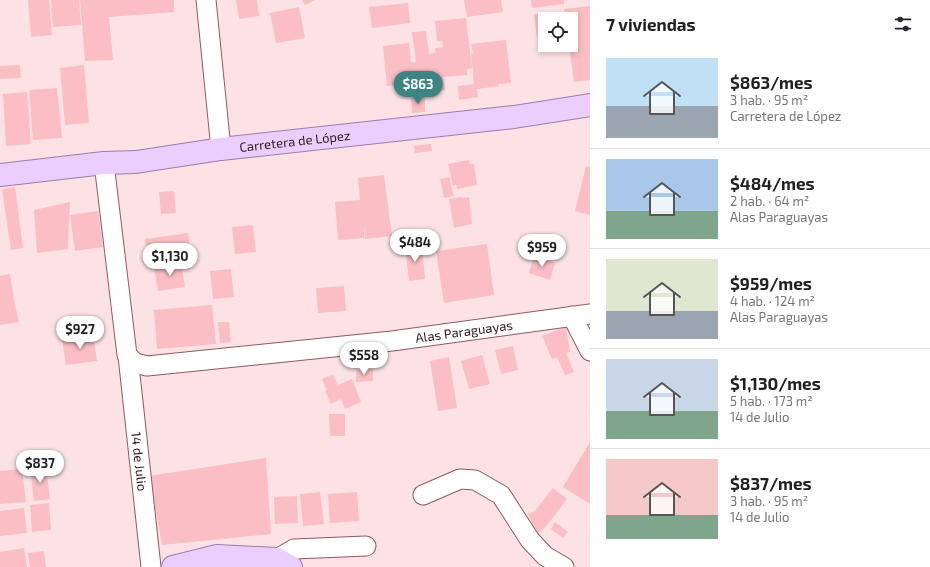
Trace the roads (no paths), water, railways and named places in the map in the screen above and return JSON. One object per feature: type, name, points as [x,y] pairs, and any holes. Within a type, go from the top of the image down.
[{"type":"main road","name":"Carretera de López","points":[[0,175],[104,163],[136,162],[221,149],[514,117],[590,105]]},
{"type":"main road","points":[[173,567],[217,556],[284,563]]},
{"type":"street","points":[[206,0],[221,149]]},
{"type":"street","name":"14 de Julio","points":[[104,163],[128,356],[151,567]]},
{"type":"street","name":"Alas Paraguayas","points":[[128,356],[134,363],[147,366],[392,341],[590,314]]},
{"type":"street","points":[[572,316],[590,351]]},
{"type":"street","points":[[423,495],[460,479],[475,480],[501,495],[530,540],[544,556],[564,567]]},
{"type":"street","points":[[284,563],[294,549],[366,546]]}]
